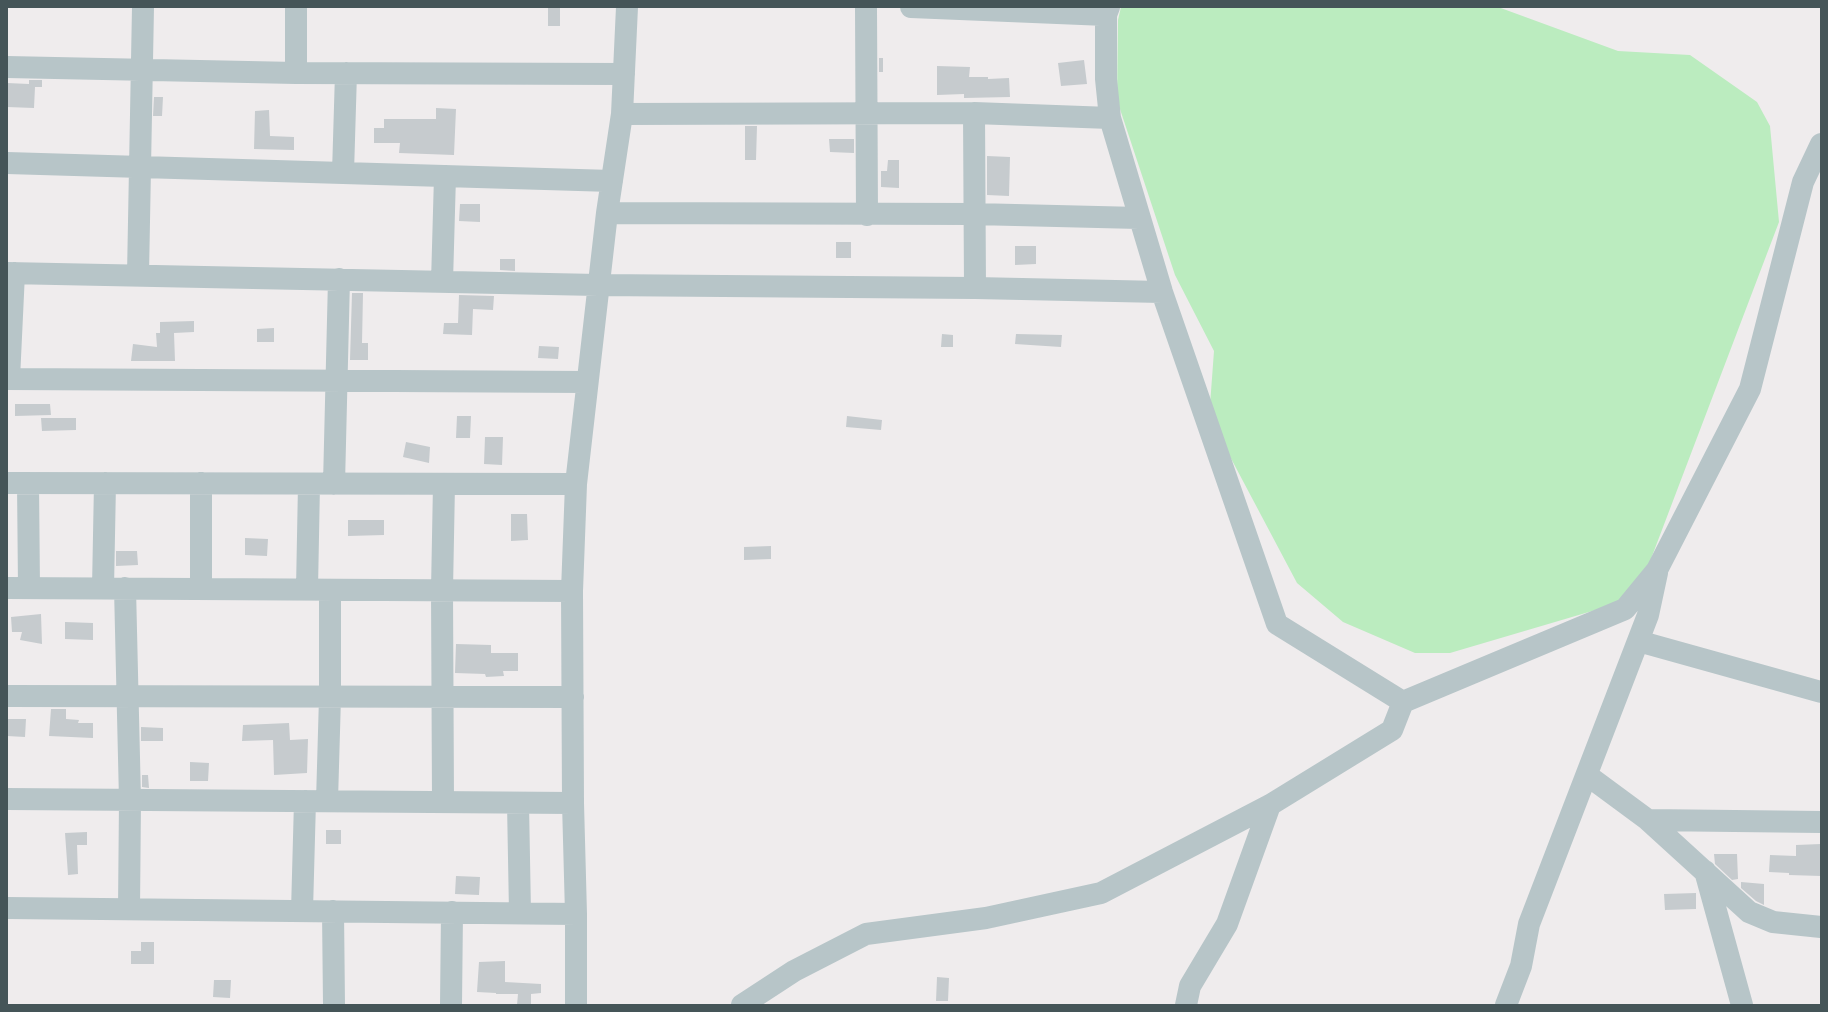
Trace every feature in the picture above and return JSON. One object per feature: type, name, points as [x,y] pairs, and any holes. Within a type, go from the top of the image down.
[{"type":"street","points":[[138,275],[143,7]]},
{"type":"street","points":[[296,7],[296,73]]},
{"type":"street","points":[[576,1005],[572,591],[576,484],[598,285],[622,114],[627,7]]},
{"type":"street","points":[[866,7],[867,215]]},
{"type":"street","points":[[911,7],[1108,11],[1106,79],[1110,118],[1162,292],[1277,624],[1403,702]]},
{"type":"street","points":[[7,67],[296,73],[624,74]]},
{"type":"street","points":[[343,173],[346,73]]},
{"type":"street","points":[[622,114],[974,113],[1110,118]]},
{"type":"street","points":[[974,113],[975,288]]},
{"type":"street","points":[[742,1005],[794,971],[866,934],[986,918],[1101,893],[1270,805],[1392,730],[1403,702],[1625,609],[1657,570],[1750,390],[1812,182],[1821,144]]},
{"type":"street","points":[[7,163],[612,181]]},
{"type":"street","points":[[442,282],[445,176]]},
{"type":"street","points":[[607,213],[867,215],[974,214],[1139,218]]},
{"type":"street","points":[[588,382],[8,379],[10,273],[598,285],[975,288],[1162,292]]},
{"type":"street","points":[[334,484],[339,279]]},
{"type":"street","points":[[29,588],[18,483],[576,484]]},
{"type":"street","points":[[103,588],[105,483]]},
{"type":"street","points":[[201,483],[201,589]]},
{"type":"street","points":[[307,589],[309,484]]},
{"type":"street","points":[[443,802],[442,590],[444,484]]},
{"type":"street","points":[[1506,1005],[1521,966],[1529,924],[1648,615],[1657,570]]},
{"type":"street","points":[[7,588],[572,591]]},
{"type":"street","points":[[125,588],[130,800],[128,909]]},
{"type":"street","points":[[327,801],[330,696],[330,590]]},
{"type":"street","points":[[1638,641],[1821,692]]},
{"type":"street","points":[[7,696],[573,697]]},
{"type":"street","points":[[1587,775],[1648,820],[1749,912],[1773,922],[1821,927]]},
{"type":"street","points":[[7,799],[573,803]]},
{"type":"street","points":[[302,911],[305,801]]},
{"type":"street","points":[[518,803],[520,913]]},
{"type":"street","points":[[1186,1005],[1190,986],[1227,924],[1270,805]]},
{"type":"street","points":[[1648,820],[1821,822]]},
{"type":"street","points":[[1705,871],[1742,1005]]},
{"type":"street","points":[[7,908],[576,914]]},
{"type":"street","points":[[333,911],[334,1005]]},
{"type":"street","points":[[451,1005],[452,912]]},
{"type":"green space","points":[[1121,7],[1498,7],[1618,51],[1690,55],[1757,102],[1770,126],[1779,222],[1649,564],[1616,604],[1450,653],[1415,653],[1343,622],[1297,583],[1226,449],[1210,405],[1214,351],[1175,275],[1117,100],[1118,20]]},
{"type":"building","points":[[548,7],[560,7],[560,26],[548,26]]},
{"type":"building","points":[[879,58],[883,58],[883,72],[879,72]]},
{"type":"building","points":[[1084,60],[1087,84],[1061,86],[1058,63]]},
{"type":"building","points":[[937,66],[970,67],[969,77],[988,77],[988,79],[1009,78],[1010,97],[964,98],[964,94],[937,95]]},
{"type":"building","points":[[29,80],[42,80],[42,87],[35,87],[34,108],[7,107],[7,83],[29,84]]},
{"type":"building","points":[[154,97],[163,97],[162,116],[153,116]]},
{"type":"building","points":[[436,108],[456,109],[454,155],[399,153],[400,143],[374,143],[374,128],[384,128],[384,119],[436,119]]},
{"type":"building","points":[[269,110],[270,136],[294,137],[294,150],[254,149],[255,111]]},
{"type":"building","points":[[745,126],[757,126],[756,160],[745,160]]},
{"type":"building","points":[[829,139],[854,139],[854,153],[830,152]]},
{"type":"building","points":[[987,156],[1010,157],[1009,196],[987,195]]},
{"type":"building","points":[[888,160],[899,160],[899,188],[881,187],[881,171],[887,171]]},
{"type":"building","points":[[460,204],[480,204],[480,222],[459,221]]},
{"type":"building","points":[[836,242],[851,242],[851,258],[836,258]]},
{"type":"building","points":[[1015,246],[1036,246],[1036,264],[1015,265]]},
{"type":"building","points":[[500,259],[515,259],[515,271],[500,270]]},
{"type":"building","points":[[352,293],[363,293],[362,343],[368,343],[368,360],[350,360]]},
{"type":"building","points":[[459,295],[494,296],[493,310],[473,309],[472,335],[443,334],[444,323],[458,323]]},
{"type":"building","points":[[194,321],[194,332],[174,333],[175,361],[131,361],[133,344],[157,347],[156,333],[160,333],[160,322]]},
{"type":"building","points":[[274,328],[274,342],[257,342],[257,329]]},
{"type":"building","points":[[942,334],[953,335],[953,347],[941,347]]},
{"type":"building","points":[[1016,334],[1062,335],[1061,347],[1015,344]]},
{"type":"building","points":[[539,346],[559,347],[558,359],[538,358]]},
{"type":"building","points":[[15,404],[50,404],[51,415],[15,416]]},
{"type":"building","points":[[457,416],[471,416],[470,438],[456,438]]},
{"type":"building","points":[[847,416],[882,420],[881,430],[846,427]]},
{"type":"building","points":[[41,418],[76,418],[76,430],[42,431]]},
{"type":"building","points":[[485,437],[503,437],[502,465],[484,464]]},
{"type":"building","points":[[406,442],[430,447],[429,463],[403,457]]},
{"type":"building","points":[[511,514],[527,514],[528,540],[511,541]]},
{"type":"building","points":[[348,520],[384,520],[384,535],[348,536]]},
{"type":"building","points":[[245,538],[268,539],[267,556],[245,555]]},
{"type":"building","points":[[771,546],[771,559],[744,560],[744,547]]},
{"type":"building","points":[[116,551],[137,551],[138,565],[116,566]]},
{"type":"building","points":[[41,614],[42,644],[20,640],[22,632],[12,632],[11,617]]},
{"type":"building","points":[[65,622],[93,623],[93,640],[65,639]]},
{"type":"building","points":[[456,644],[491,645],[491,653],[518,653],[518,671],[503,671],[504,676],[486,677],[485,674],[455,673]]},
{"type":"building","points":[[51,709],[66,709],[66,719],[79,720],[78,723],[93,723],[93,738],[49,736]]},
{"type":"building","points":[[7,719],[26,719],[25,737],[7,736]]},
{"type":"building","points":[[289,723],[290,740],[308,739],[307,773],[274,775],[273,740],[242,741],[243,725]]},
{"type":"building","points":[[141,727],[163,728],[163,741],[141,741]]},
{"type":"building","points":[[190,762],[209,763],[208,781],[190,781]]},
{"type":"building","points":[[142,775],[148,775],[149,788],[142,787]]},
{"type":"building","points":[[326,830],[341,830],[341,844],[326,844]]},
{"type":"building","points":[[87,832],[87,845],[77,845],[78,874],[68,875],[65,833]]},
{"type":"building","points":[[1821,844],[1821,876],[1789,875],[1789,873],[1769,872],[1770,855],[1796,856],[1796,845]]},
{"type":"building","points":[[1714,854],[1737,854],[1738,879],[1732,880],[1715,864]]},
{"type":"building","points":[[456,876],[480,877],[479,895],[455,894]]},
{"type":"building","points":[[1741,882],[1764,884],[1764,905],[1756,901],[1741,888]]},
{"type":"building","points":[[1696,893],[1696,909],[1665,910],[1664,894]]},
{"type":"building","points":[[141,942],[154,942],[154,964],[131,964],[131,951],[141,951]]},
{"type":"building","points":[[505,961],[505,982],[541,984],[541,993],[531,994],[531,1005],[517,1005],[518,994],[477,992],[479,962]]},
{"type":"building","points":[[937,977],[949,978],[948,1001],[936,1001]]},
{"type":"building","points":[[214,980],[231,980],[230,998],[213,997]]}]
